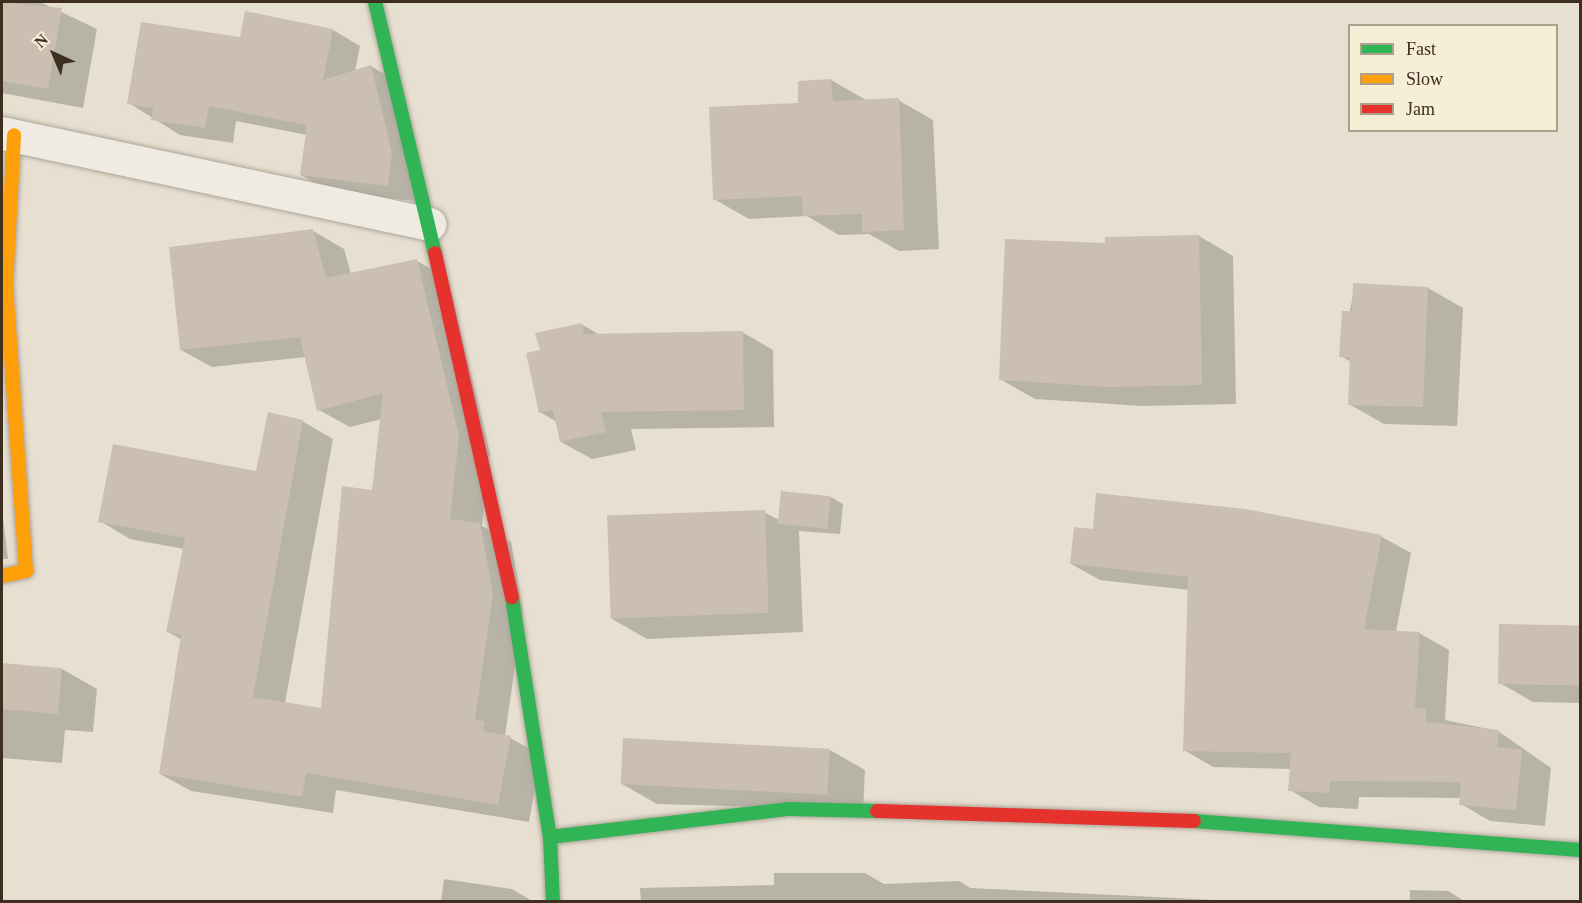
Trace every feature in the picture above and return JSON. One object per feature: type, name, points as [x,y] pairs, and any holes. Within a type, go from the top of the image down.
[{"type":"street","points":[[375,2],[502,538],[550,837],[553,902]]},
{"type":"street","points":[[2,576],[26,571],[6,284],[8,134],[429,224]]},
{"type":"street","points":[[550,837],[789,809],[1119,816],[1447,836],[1581,850]]},
{"type":"building","points":[[2,2],[62,8],[48,89],[2,81]]},
{"type":"building","points":[[245,11],[333,29],[323,80],[371,65],[392,153],[388,186],[300,175],[307,125],[209,106],[205,128],[151,120],[153,108],[127,104],[141,22],[240,37]]},
{"type":"building","points":[[831,79],[833,101],[899,98],[904,230],[862,232],[862,214],[803,216],[802,196],[713,200],[709,107],[798,103],[798,81]]},
{"type":"building","points":[[313,229],[326,278],[417,259],[459,436],[450,519],[480,523],[493,594],[475,720],[485,721],[483,731],[511,736],[498,805],[306,773],[302,797],[159,774],[181,635],[166,632],[185,538],[98,522],[113,444],[256,471],[268,412],[303,420],[253,697],[321,708],[342,486],[372,490],[383,393],[317,411],[300,337],[180,350],[169,247]]},
{"type":"building","points":[[1199,235],[1202,385],[1108,387],[999,380],[1005,239],[1105,243],[1105,237]]},
{"type":"building","points":[[1353,283],[1428,287],[1423,407],[1348,405],[1350,358],[1339,357],[1342,311],[1352,311]]},
{"type":"building","points":[[582,323],[584,334],[743,331],[744,410],[601,412],[606,432],[560,442],[553,410],[539,413],[526,353],[540,350],[535,333]]},
{"type":"building","points":[[781,491],[831,496],[827,529],[778,524]]},
{"type":"building","points":[[1096,493],[1245,509],[1382,535],[1364,629],[1420,632],[1415,708],[1426,708],[1426,722],[1499,730],[1497,747],[1522,750],[1516,810],[1459,805],[1461,782],[1330,781],[1329,793],[1288,791],[1291,753],[1183,751],[1188,577],[1070,564],[1074,527],[1093,529]]},
{"type":"building","points":[[765,510],[769,613],[611,618],[607,516]]},
{"type":"building","points":[[1499,624],[1580,625],[1580,685],[1498,684]]},
{"type":"building","points":[[2,663],[62,668],[58,714],[2,709]]},
{"type":"building","points":[[623,738],[830,749],[827,795],[621,784]]},
{"type":"traffic: fast","points":[[375,2],[435,253]]},
{"type":"traffic: fast","points":[[512,598],[550,837],[553,902]]},
{"type":"traffic: fast","points":[[550,837],[789,809],[877,811]]},
{"type":"traffic: fast","points":[[1194,821],[1580,850]]},
{"type":"traffic: slow","points":[[2,576],[26,571],[6,284],[14,135]]},
{"type":"traffic: jam","points":[[435,253],[512,598]]},
{"type":"traffic: jam","points":[[877,811],[1194,821]]}]
